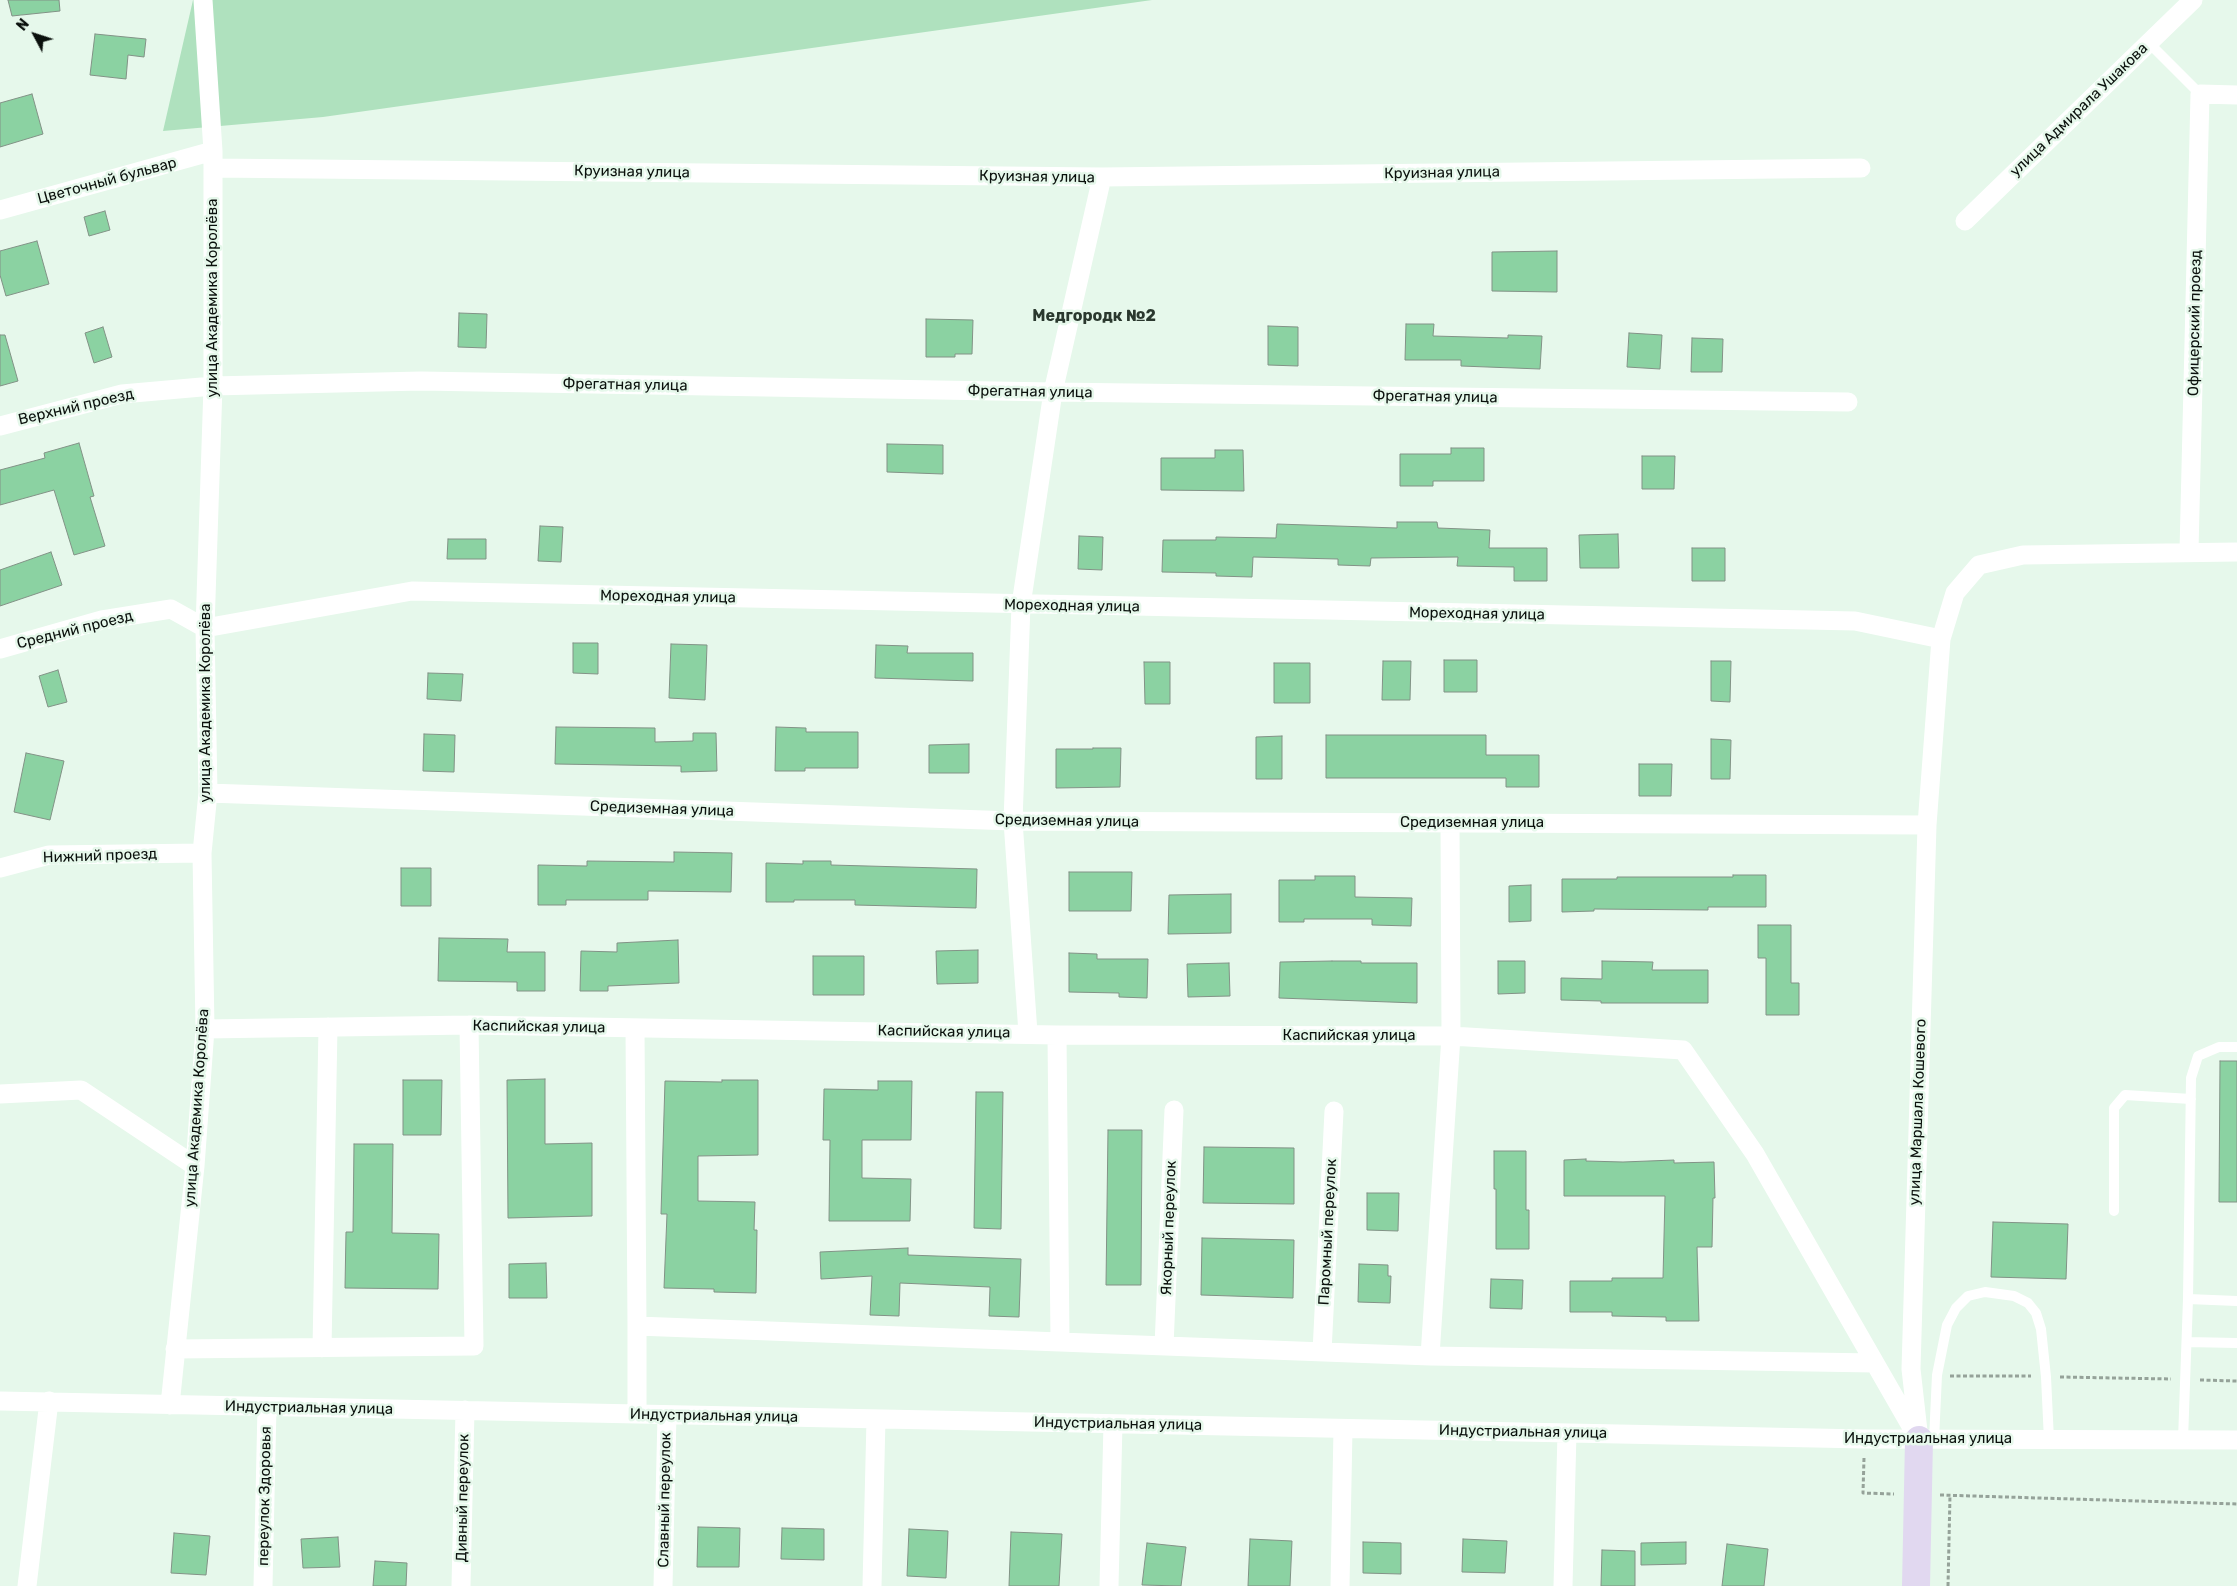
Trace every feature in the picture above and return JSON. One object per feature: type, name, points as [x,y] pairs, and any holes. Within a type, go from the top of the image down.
[{"type":"street","name":"улица Академика Королёва","points":[[170,1405],[194,1166],[205,1029],[202,852],[208,793],[205,628],[213,386],[213,159],[203,0]]},
{"type":"street","name":"улица Адмирала Ушакова","points":[[1965,221],[2193,0]]},
{"type":"street","points":[[2200,94],[2237,95]]},
{"type":"street","name":"Офицерский проезд","points":[[2189,551],[2200,94]]},
{"type":"street","name":"Круизная улица","points":[[213,159],[1102,177],[1861,168]]},
{"type":"street","name":"Цветочный бульвар","points":[[0,210],[213,159]]},
{"type":"street","points":[[1028,1033],[1013,821],[1021,605],[1053,392],[1102,177]]},
{"type":"street","name":"Фрегатная улица","points":[[213,386],[421,381],[1053,392],[1848,402]]},
{"type":"street","name":"Верхний проезд","points":[[0,426],[122,394],[213,386]]},
{"type":"street","name":"улица Маршала Кошевого","points":[[1909,1586],[1914,1494],[1921,1440],[1911,1370],[1927,826],[1941,639],[1955,593],[1979,565],[2023,555],[2189,551],[2237,552]]},
{"type":"street","name":"Мореходная улица","points":[[205,628],[412,591],[1855,621],[1941,639]]},
{"type":"street","name":"Средний проезд","points":[[0,649],[102,620],[171,609],[205,628]]},
{"type":"street","name":"Средиземная улица","points":[[208,793],[1013,821],[1927,826]]},
{"type":"street","points":[[1430,1356],[1451,1036],[1450,823]]},
{"type":"street","name":"Нижний проезд","points":[[0,868],[49,855],[202,852]]},
{"type":"street","points":[[175,1349],[474,1346],[469,1025]]},
{"type":"street","name":"Каспийская улица","points":[[205,1029],[469,1025],[1028,1033],[1057,1035],[1451,1036],[1684,1050],[1755,1154],[1875,1364]]},
{"type":"street","points":[[322,1348],[328,1027]]},
{"type":"street","points":[[635,1028],[637,1414]]},
{"type":"street","points":[[1057,1035],[1060,1342]]},
{"type":"street","points":[[0,1094],[81,1090],[194,1166]]},
{"type":"street","name":"Якорный переулок","points":[[1164,1346],[1174,1110]]},
{"type":"street","name":"Паромный переулок","points":[[1322,1352],[1334,1111]]},
{"type":"street","points":[[637,1326],[1430,1356],[1875,1364],[1921,1440]]},
{"type":"street","name":"Индустриальная улица","points":[[0,1401],[1921,1440],[2237,1440]]},
{"type":"street","points":[[27,1586],[48,1401]]},
{"type":"street","name":"переулок Здоровья","points":[[263,1586],[267,1407]]},
{"type":"street","name":"Дивный переулок","points":[[461,1586],[465,1410]]},
{"type":"street","name":"Славный переулок","points":[[663,1586],[667,1414]]},
{"type":"street","points":[[872,1586],[876,1419]]},
{"type":"street","points":[[1110,1586],[1113,1424]]},
{"type":"street","points":[[1340,1586],[1343,1428]]},
{"type":"street","points":[[1563,1586],[1567,1433]]},
{"type":"street","name":"улица Маршала Кошевого","points":[[1914,1494],[1916,1586]]},
{"type":"lane","points":[[2149,43],[2200,94]]},
{"type":"lane","points":[[2183,1440],[2188,1299],[2191,1078],[2198,1056],[2219,1047],[2237,1048]]},
{"type":"lane","points":[[2114,1211],[2114,1108],[2125,1095],[2191,1098]]},
{"type":"lane","points":[[1921,1440],[1947,1325],[1956,1308],[1968,1296],[1985,1292],[2014,1296],[2028,1303],[2036,1313],[2041,1328],[2046,1376],[2049,1440]]},
{"type":"lane","points":[[2188,1299],[2237,1301]]},
{"type":"lane","points":[[2187,1342],[2237,1343]]},
{"type":"path","points":[[1937,1375],[2237,1381]]},
{"type":"path","points":[[1864,1439],[1863,1493],[2237,1504]]},
{"type":"path","points":[[1948,1586],[1950,1495]]},
{"type":"green space","points":[[193,0],[1152,0],[323,117],[163,131]]},
{"type":"building","points":[[8,0],[59,0],[60,11],[12,16]]},
{"type":"building","points":[[95,34],[146,39],[144,57],[128,55],[126,79],[90,75]]},
{"type":"building","points":[[32,94],[43,134],[0,147],[0,103]]},
{"type":"building","points":[[105,211],[110,230],[89,236],[84,217]]},
{"type":"building","points":[[37,241],[49,284],[6,296],[0,275],[0,251]]},
{"type":"building","points":[[1557,251],[1557,292],[1492,291],[1492,252]]},
{"type":"building","points":[[459,313],[487,314],[486,348],[458,347]]},
{"type":"building","points":[[926,319],[973,320],[972,354],[955,354],[955,357],[926,357]]},
{"type":"building","points":[[1406,324],[1434,324],[1433,336],[1508,338],[1508,335],[1542,336],[1540,369],[1461,366],[1461,360],[1405,360]]},
{"type":"building","points":[[1268,326],[1298,327],[1298,366],[1268,365]]},
{"type":"building","points":[[103,327],[112,357],[94,363],[85,333]]},
{"type":"building","points":[[1629,333],[1662,335],[1660,369],[1627,367]]},
{"type":"building","points":[[0,335],[5,335],[18,381],[0,386]]},
{"type":"building","points":[[1692,338],[1723,339],[1722,372],[1691,372]]},
{"type":"building","points":[[79,443],[94,496],[90,497],[105,546],[74,555],[54,490],[0,505],[0,470],[45,458],[44,453]]},
{"type":"building","points":[[887,444],[943,445],[943,474],[887,472]]},
{"type":"building","points":[[1451,448],[1484,448],[1484,481],[1433,481],[1433,486],[1400,486],[1400,454],[1451,454]]},
{"type":"building","points":[[1215,450],[1243,450],[1244,491],[1161,490],[1161,458],[1215,458]]},
{"type":"building","points":[[1642,456],[1675,456],[1674,489],[1642,489]]},
{"type":"building","points":[[1397,522],[1437,522],[1438,528],[1490,530],[1489,548],[1547,548],[1547,581],[1514,581],[1514,567],[1457,566],[1458,557],[1371,558],[1370,566],[1338,565],[1338,559],[1253,557],[1252,577],[1216,576],[1216,573],[1162,572],[1163,540],[1216,540],[1216,537],[1276,538],[1277,524],[1397,528]]},
{"type":"building","points":[[540,526],[563,527],[561,562],[538,561]]},
{"type":"building","points":[[1618,534],[1619,568],[1580,568],[1579,535]]},
{"type":"building","points":[[1079,536],[1103,537],[1102,570],[1078,569]]},
{"type":"building","points":[[448,539],[486,539],[486,559],[447,559]]},
{"type":"building","points":[[1692,548],[1725,548],[1725,581],[1692,581]]},
{"type":"building","points":[[51,552],[62,585],[0,606],[0,570]]},
{"type":"building","points":[[573,643],[598,643],[598,674],[573,673]]},
{"type":"building","points":[[671,644],[707,645],[705,700],[669,698]]},
{"type":"building","points":[[876,645],[908,646],[907,653],[973,653],[973,681],[875,678]]},
{"type":"building","points":[[1444,660],[1477,660],[1477,692],[1444,692]]},
{"type":"building","points":[[1383,661],[1411,661],[1410,700],[1382,700]]},
{"type":"building","points":[[1711,661],[1731,661],[1730,702],[1711,701]]},
{"type":"building","points":[[1144,662],[1170,662],[1170,704],[1145,704]]},
{"type":"building","points":[[1274,663],[1310,663],[1310,703],[1274,703]]},
{"type":"building","points":[[58,670],[67,702],[48,707],[39,676]]},
{"type":"building","points":[[428,673],[463,674],[461,701],[427,699]]},
{"type":"building","points":[[556,727],[655,728],[655,742],[693,741],[693,733],[716,733],[717,771],[681,772],[681,766],[555,764]]},
{"type":"building","points":[[776,727],[806,728],[806,732],[858,732],[858,768],[805,768],[805,771],[775,771]]},
{"type":"building","points":[[424,734],[455,735],[454,772],[423,771]]},
{"type":"building","points":[[1326,735],[1486,735],[1486,755],[1539,755],[1539,787],[1506,787],[1506,778],[1326,778]]},
{"type":"building","points":[[1282,736],[1282,779],[1256,779],[1256,737]]},
{"type":"building","points":[[1711,739],[1731,740],[1730,779],[1711,779]]},
{"type":"building","points":[[969,744],[969,773],[929,773],[929,745]]},
{"type":"building","points":[[1121,748],[1120,787],[1056,788],[1056,749]]},
{"type":"building","points":[[26,753],[64,761],[50,820],[14,812]]},
{"type":"building","points":[[1639,764],[1672,764],[1671,796],[1639,796]]},
{"type":"building","points":[[674,852],[732,853],[731,892],[648,891],[648,900],[566,900],[566,905],[538,905],[538,865],[587,866],[587,861],[674,862]]},
{"type":"building","points":[[803,861],[831,861],[831,865],[977,869],[976,908],[855,905],[855,900],[766,902],[766,863],[803,864]]},
{"type":"building","points":[[401,868],[431,868],[431,906],[401,906]]},
{"type":"building","points":[[1069,872],[1132,872],[1131,911],[1069,911]]},
{"type":"building","points":[[1733,875],[1766,875],[1766,907],[1708,907],[1708,910],[1594,909],[1594,911],[1562,912],[1562,879],[1733,877]]},
{"type":"building","points":[[1315,876],[1355,876],[1355,897],[1412,898],[1411,926],[1372,925],[1372,919],[1304,919],[1304,922],[1279,922],[1279,880],[1315,880]]},
{"type":"building","points":[[1531,885],[1531,921],[1509,922],[1509,886]]},
{"type":"building","points":[[1231,894],[1231,933],[1168,934],[1169,895]]},
{"type":"building","points":[[1758,925],[1791,925],[1791,983],[1799,983],[1799,1015],[1766,1015],[1766,958],[1758,958]]},
{"type":"building","points":[[439,938],[508,939],[507,952],[545,952],[545,991],[517,991],[517,982],[438,981]]},
{"type":"building","points":[[678,940],[679,983],[608,986],[608,991],[580,991],[581,951],[617,952],[617,943]]},
{"type":"building","points":[[978,950],[978,983],[937,984],[936,951]]},
{"type":"building","points":[[1069,953],[1097,954],[1097,959],[1148,959],[1147,998],[1119,997],[1119,993],[1069,992]]},
{"type":"building","points":[[813,956],[864,956],[864,995],[813,995]]},
{"type":"building","points":[[1361,961],[1361,963],[1417,963],[1417,1003],[1279,998],[1280,962]]},
{"type":"building","points":[[1498,961],[1525,961],[1525,993],[1498,994]]},
{"type":"building","points":[[1602,961],[1653,962],[1652,970],[1708,970],[1708,1003],[1601,1003],[1601,1001],[1561,1000],[1561,978],[1602,979]]},
{"type":"building","points":[[1229,963],[1230,996],[1188,997],[1187,964]]},
{"type":"building","points":[[2220,1061],[2237,1061],[2237,1202],[2219,1202]]},
{"type":"building","points":[[545,1079],[545,1144],[592,1143],[592,1216],[508,1218],[507,1080]]},
{"type":"building","points":[[403,1080],[442,1080],[441,1135],[403,1135]]},
{"type":"building","points":[[722,1080],[758,1080],[758,1155],[698,1156],[698,1201],[755,1202],[754,1230],[757,1230],[756,1293],[714,1292],[714,1289],[664,1288],[667,1214],[661,1214],[665,1081],[722,1082]]},
{"type":"building","points":[[878,1081],[912,1081],[911,1140],[862,1140],[862,1178],[911,1179],[910,1221],[829,1221],[830,1140],[823,1140],[824,1089],[878,1090]]},
{"type":"building","points":[[976,1092],[1003,1092],[1001,1229],[974,1228]]},
{"type":"building","points":[[1108,1130],[1142,1130],[1141,1285],[1106,1285]]},
{"type":"building","points":[[354,1144],[393,1144],[392,1233],[439,1234],[438,1289],[345,1288],[346,1232],[353,1232]]},
{"type":"building","points":[[1204,1147],[1294,1148],[1294,1204],[1203,1203]]},
{"type":"building","points":[[1494,1151],[1526,1151],[1526,1210],[1529,1210],[1529,1249],[1496,1249]]},
{"type":"building","points":[[1586,1159],[1586,1161],[1623,1162],[1674,1160],[1674,1163],[1714,1162],[1715,1198],[1713,1198],[1712,1247],[1697,1247],[1699,1321],[1666,1321],[1666,1317],[1612,1316],[1612,1312],[1570,1312],[1570,1281],[1612,1281],[1612,1278],[1663,1278],[1665,1196],[1564,1196],[1564,1160]]},
{"type":"building","points":[[1367,1193],[1399,1193],[1398,1231],[1367,1230]]},
{"type":"building","points":[[1993,1222],[2068,1224],[2066,1279],[1991,1277]]},
{"type":"building","points":[[1202,1238],[1294,1240],[1293,1298],[1201,1295]]},
{"type":"building","points":[[908,1248],[908,1255],[1021,1259],[1019,1317],[989,1316],[990,1287],[900,1283],[899,1316],[870,1315],[872,1276],[821,1279],[820,1252]]},
{"type":"building","points":[[546,1263],[547,1298],[509,1298],[509,1264]]},
{"type":"building","points":[[1359,1264],[1388,1265],[1388,1276],[1391,1276],[1390,1303],[1358,1302]]},
{"type":"building","points":[[1491,1279],[1523,1280],[1522,1309],[1490,1308]]},
{"type":"building","points":[[698,1527],[740,1528],[739,1567],[697,1567]]},
{"type":"building","points":[[782,1528],[824,1529],[824,1560],[781,1559]]},
{"type":"building","points":[[909,1529],[948,1531],[946,1578],[907,1576]]},
{"type":"building","points":[[1011,1532],[1062,1534],[1059,1586],[1009,1586]]},
{"type":"building","points":[[174,1533],[210,1536],[206,1575],[171,1573]]},
{"type":"building","points":[[338,1537],[340,1567],[303,1568],[301,1539]]},
{"type":"building","points":[[1250,1539],[1292,1541],[1290,1586],[1248,1586]]},
{"type":"building","points":[[1463,1539],[1507,1541],[1505,1573],[1462,1572]]},
{"type":"building","points":[[1363,1542],[1401,1543],[1401,1574],[1363,1573]]},
{"type":"building","points":[[1686,1542],[1686,1564],[1641,1565],[1641,1543]]},
{"type":"building","points":[[1147,1543],[1186,1547],[1181,1586],[1142,1585]]},
{"type":"building","points":[[1727,1544],[1768,1549],[1764,1586],[1722,1586]]},
{"type":"building","points":[[1602,1550],[1635,1551],[1635,1586],[1601,1586]]},
{"type":"building","points":[[375,1561],[407,1563],[406,1586],[373,1586]]},
{"type":"district","name":"Медгородк №2","points":[[1094,316]]}]
